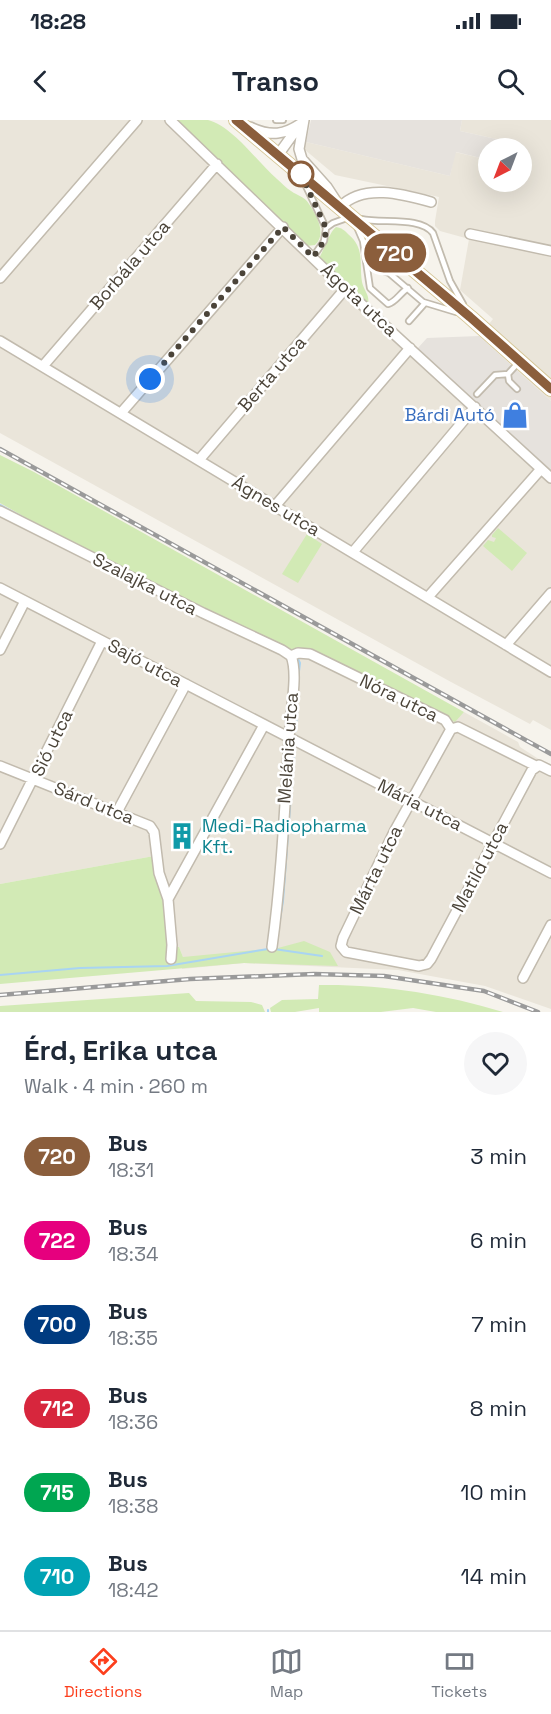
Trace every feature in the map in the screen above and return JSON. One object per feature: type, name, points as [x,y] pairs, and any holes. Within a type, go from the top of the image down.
[{"type":"main road","points":[[236,120],[352,216],[551,389]]},
{"type":"street","points":[[0,278],[137,120]]},
{"type":"street","name":"Ágota utca","points":[[170,120],[345,289],[551,478]]},
{"type":"street","points":[[236,120],[259,131],[274,134],[285,133],[304,121]]},
{"type":"street","points":[[304,121],[300,142],[300,153],[304,164],[327,187],[340,207],[350,198],[368,193],[406,195],[431,202]]},
{"type":"street","points":[[278,155],[304,121]]},
{"type":"street","points":[[278,155],[292,150],[300,142]]},
{"type":"street","name":"Borbála utca","points":[[43,366],[217,164]]},
{"type":"street","points":[[121,413],[283,227]]},
{"type":"street","points":[[470,234],[551,251]]},
{"type":"street","name":"Berta utca","points":[[198,460],[345,289]]},
{"type":"street","name":"Ágnes utca","points":[[0,341],[551,672]]},
{"type":"street","points":[[275,506],[410,348]]},
{"type":"street","points":[[353,552],[475,408]]},
{"type":"street","points":[[428,597],[541,469]]},
{"type":"street","name":"Szalajka utca","points":[[0,511],[203,613],[294,655]]},
{"type":"street","name":"Sajó utca","points":[[0,588],[289,738]]},
{"type":"street","points":[[506,645],[551,593]]},
{"type":"street","points":[[0,650],[25,601]]},
{"type":"street","name":"Sió utca","points":[[0,844],[102,640]]},
{"type":"street","name":"Nóra utca","points":[[294,655],[310,654],[445,720],[451,729],[458,727],[551,771]]},
{"type":"street","name":"Melánia utca","points":[[272,947],[278,900],[294,655]]},
{"type":"street","points":[[117,812],[186,684]]},
{"type":"street","points":[[171,959],[168,899],[264,725]]},
{"type":"street","name":"Márta utca","points":[[419,966],[351,955],[341,946],[394,832],[451,729]]},
{"type":"street","name":"Mária utca","points":[[289,738],[551,873]]},
{"type":"street","name":"Matild utca","points":[[419,966],[426,964],[431,958],[532,770],[538,765]]},
{"type":"street","name":"Sárd utca","points":[[0,766],[153,828],[159,873],[168,899]]},
{"type":"street","points":[[523,978],[551,925]]},
{"type":"lane","points":[[276,120],[283,120]]},
{"type":"lane","points":[[300,173],[326,228],[324,241],[313,257]]},
{"type":"lane","points":[[326,228],[352,216],[382,222],[413,222],[429,228],[439,247],[450,281],[470,317]]},
{"type":"lane","points":[[352,216],[363,241],[370,288],[384,303],[391,304],[408,288]]},
{"type":"lane","points":[[367,261],[377,269],[389,273],[425,303],[470,317]]},
{"type":"lane","points":[[408,321],[425,303]]},
{"type":"lane","points":[[477,394],[495,375],[508,374],[520,361]]},
{"type":"lane","points":[[508,374],[509,381],[517,389]]},
{"type":"shaded area","points":[[0,120],[172,120],[551,473],[551,730],[533,720],[530,724],[451,682],[0,433]]},
{"type":"shaded area","points":[[311,120],[462,120],[460,131],[492,138],[478,138],[478,157],[456,152],[450,176],[306,142]]},
{"type":"shaded area","points":[[462,120],[551,120],[551,401],[479,336],[493,319],[460,290],[469,239],[440,231],[435,226],[439,197],[335,175],[304,149],[306,142],[450,176],[455,152],[478,157],[478,192],[532,192],[532,138],[492,138],[460,131]]},
{"type":"shaded area","points":[[479,336],[551,401],[551,473],[417,349],[427,338]]},
{"type":"shaded area","points":[[0,503],[58,536],[293,651],[362,676],[454,721],[464,712],[518,742],[520,747],[551,767],[551,1009],[485,986],[398,970],[244,963],[182,969],[183,957],[179,947],[171,946],[154,856],[0,884]]},
{"type":"green space","points":[[172,120],[208,120],[227,130],[286,187],[307,201],[320,225],[319,241],[315,245],[306,246]]},
{"type":"green space","points":[[336,227],[344,230],[357,245],[362,282],[368,295],[368,304],[319,258]]},
{"type":"green space","points":[[0,455],[464,712],[455,722],[362,676],[293,651],[58,536],[0,503]]},
{"type":"green space","points":[[498,528],[527,553],[512,571],[483,546],[488,540],[494,542],[496,538],[492,535]]},
{"type":"green space","points":[[307,534],[322,544],[298,583],[282,574]]},
{"type":"green space","points":[[154,856],[166,900],[171,946],[179,947],[183,957],[278,948],[304,941],[330,952],[338,966],[244,963],[0,984],[0,884]]},
{"type":"green space","points":[[319,985],[365,986],[412,991],[503,1012],[436,1012],[413,1008],[381,1012],[319,1012],[319,1008],[295,1012],[271,1012],[270,1008],[282,1000],[318,999]]},
{"type":"green space","points":[[189,993],[196,1001],[251,1002],[262,1005],[265,1012],[0,1012],[0,1006]]},
{"type":"waterway","points":[[0,505],[22,517]]},
{"type":"waterway","points":[[297,657],[300,663],[298,680]]},
{"type":"waterway","points":[[296,731],[297,701]]},
{"type":"waterway","points":[[279,925],[283,901],[294,754]]},
{"type":"waterway","points":[[0,975],[80,968],[167,966],[268,949]]},
{"type":"waterway","points":[[274,949],[322,956]]},
{"type":"railway","points":[[0,449],[551,754]]},
{"type":"railway","points":[[0,995],[190,979],[314,974],[384,976],[484,991],[538,1012]]},
{"type":"bus line","name":"720","points":[[236,120],[352,216],[551,389]]},
{"type":"place","name":"Bárdi Autó","points":[[515,415]]},
{"type":"place","name":"Medi-Radiopharma Kft.","points":[[182,836]]},
{"type":"route","points":[[150,379],[283,227],[313,257],[320,249],[326,228],[301,174]]}]
